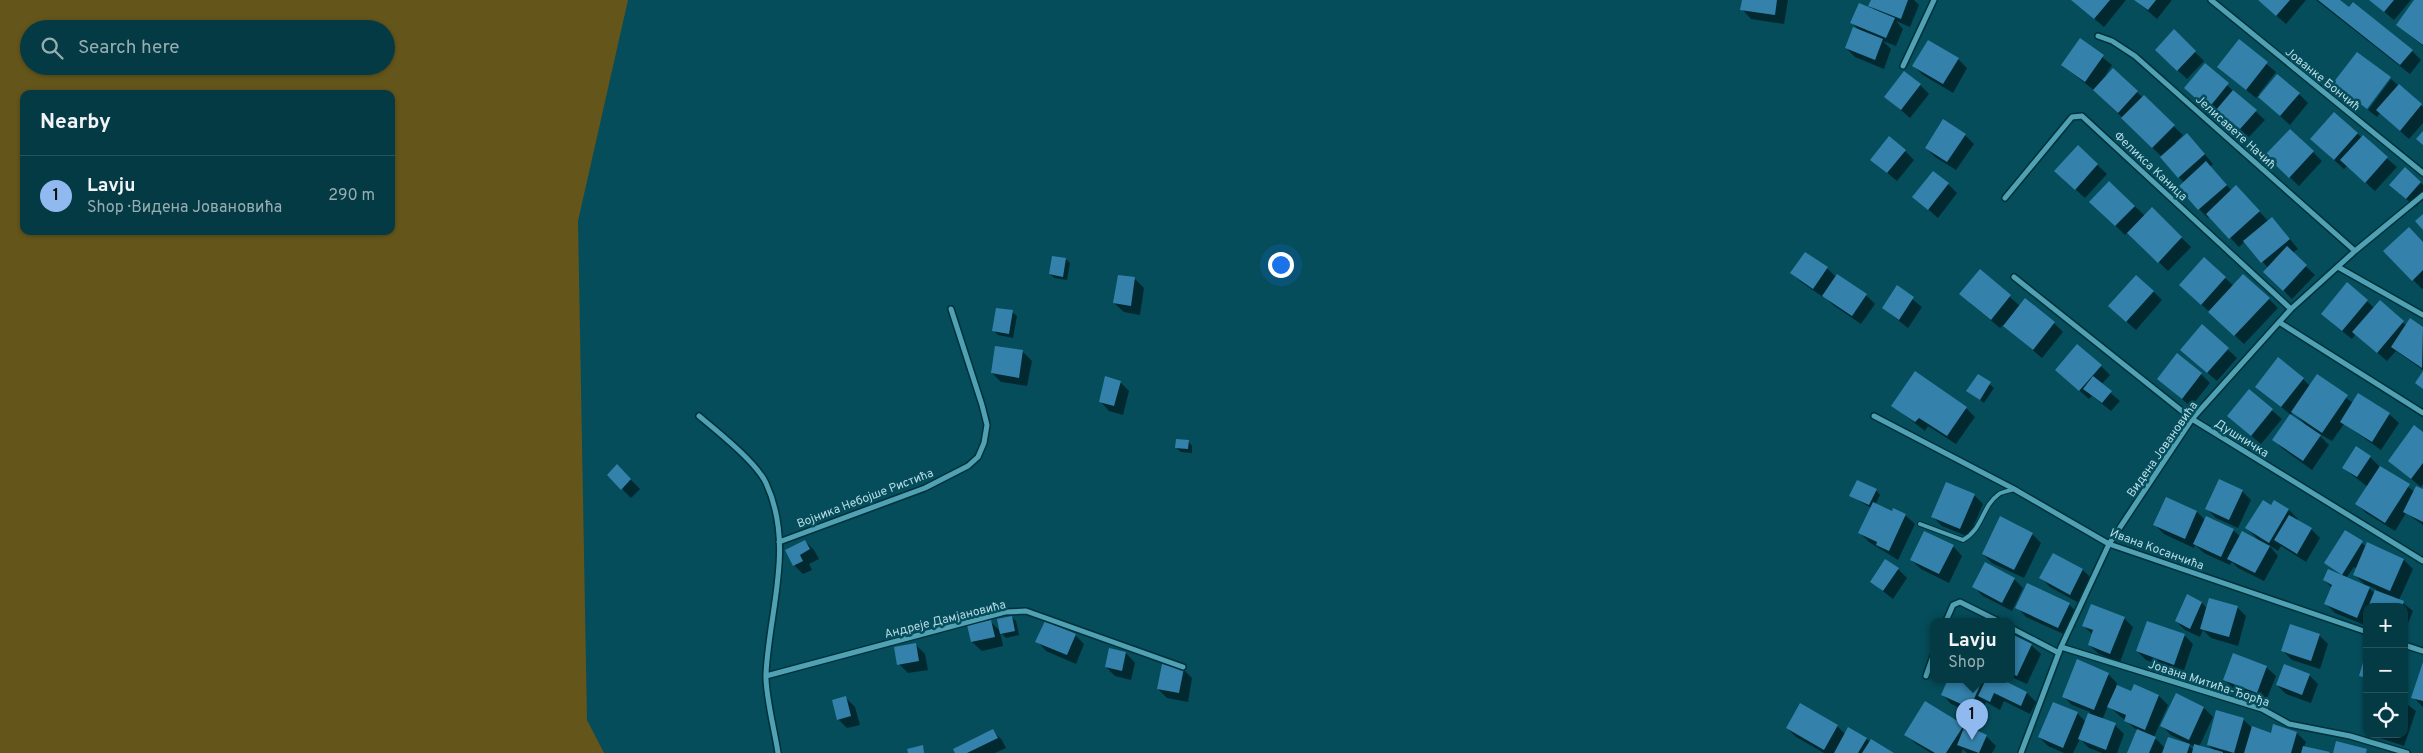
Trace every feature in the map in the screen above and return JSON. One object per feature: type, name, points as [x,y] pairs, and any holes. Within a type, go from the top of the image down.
[{"type":"street","points":[[1903,66],[1934,0]]},
{"type":"street","name":"Јованке Бончић","points":[[2211,0],[2423,173]]},
{"type":"street","name":"Јелисавете Начић","points":[[2098,36],[2112,41],[2135,56],[2355,251]]},
{"type":"street","name":"Феликса Каница","points":[[2005,198],[2072,117],[2082,116],[2291,310]]},
{"type":"street","name":"Видена Јовановића","points":[[2020,753],[2060,650],[2109,544],[2192,419],[2291,310],[2355,251],[2423,195]]},
{"type":"street","points":[[2338,266],[2423,315]]},
{"type":"street","name":"Душничка","points":[[2014,277],[2192,419],[2423,562]]},
{"type":"street","name":"Војника Небојше Ристића","points":[[779,542],[925,488],[968,466],[978,457],[984,443],[987,426],[982,405],[950,309]]},
{"type":"street","points":[[2279,322],[2423,413]]},
{"type":"street","points":[[699,416],[735,446],[765,482],[779,528],[779,584],[766,676],[778,753]]},
{"type":"street","name":"Ивана Косанчића","points":[[1874,416],[2014,489],[2109,544],[2363,631]]},
{"type":"street","points":[[1947,618],[1953,605],[1960,602],[1992,618]]},
{"type":"street","name":"Андреје Дамјановића","points":[[766,676],[1005,612],[1035,614],[1183,667]]},
{"type":"street","name":"Јована Митића-Ђорђа","points":[[2015,630],[2060,650],[2262,709],[2289,724],[2350,736],[2407,753]]},
{"type":"street","points":[[2408,646],[2423,651]]},
{"type":"street","points":[[1926,676],[1930,665]]},
{"type":"lane","points":[[1920,524],[1963,540],[1974,533],[1986,509],[2000,493],[2014,489]]},
{"type":"shaded area","points":[[0,0],[628,0],[578,221],[587,720],[604,753],[0,753]]},
{"type":"building","points":[[1742,0],[1777,0],[1775,15],[1740,10]]},
{"type":"building","points":[[1871,0],[1908,0],[1901,19],[1868,6]]},
{"type":"building","points":[[2071,0],[2110,0],[2094,19]]},
{"type":"building","points":[[2134,0],[2156,0],[2148,10]]},
{"type":"building","points":[[2258,0],[2290,0],[2276,16]]},
{"type":"building","points":[[2318,0],[2340,0],[2349,7],[2353,2],[2413,50],[2400,65]]},
{"type":"building","points":[[2369,0],[2394,0],[2384,12]]},
{"type":"building","points":[[2414,0],[2423,0],[2423,45],[2396,25]]},
{"type":"building","points":[[1859,3],[1895,18],[1886,38],[1850,23]]},
{"type":"building","points":[[1853,27],[1883,39],[1875,60],[1845,48]]},
{"type":"building","points":[[2174,29],[2196,51],[2177,71],[2155,50]]},
{"type":"building","points":[[2080,38],[2104,55],[2085,82],[2061,65]]},
{"type":"building","points":[[2239,39],[2268,62],[2246,90],[2217,67]]},
{"type":"building","points":[[1928,40],[1959,58],[1943,84],[1912,66]]},
{"type":"building","points":[[2357,52],[2391,77],[2367,109],[2333,83]]},
{"type":"building","points":[[2205,63],[2229,83],[2208,109],[2184,88]]},
{"type":"building","points":[[2113,68],[2138,91],[2118,113],[2093,90]]},
{"type":"building","points":[[1904,71],[1921,84],[1901,110],[1884,97]]},
{"type":"building","points":[[2277,74],[2300,93],[2280,116],[2258,97]]},
{"type":"building","points":[[2399,84],[2422,104],[2400,131],[2376,110]]},
{"type":"building","points":[[2233,90],[2257,110],[2240,129],[2216,110]]},
{"type":"building","points":[[2144,95],[2175,125],[2152,148],[2121,118]]},
{"type":"building","points":[[2334,112],[2358,133],[2334,160],[2310,139]]},
{"type":"building","points":[[1943,119],[1966,134],[1947,162],[1925,148]]},
{"type":"building","points":[[2290,129],[2314,151],[2289,178],[2265,155]]},
{"type":"building","points":[[2423,131],[2423,145],[2416,139]]},
{"type":"building","points":[[2187,133],[2205,154],[2178,178],[2160,157]]},
{"type":"building","points":[[2363,135],[2388,157],[2365,183],[2340,160]]},
{"type":"building","points":[[1889,136],[1906,150],[1887,173],[1870,160]]},
{"type":"building","points":[[2078,145],[2098,164],[2075,190],[2054,171]]},
{"type":"building","points":[[2206,161],[2227,185],[2198,210],[2178,187]]},
{"type":"building","points":[[2405,167],[2421,182],[2406,199],[2389,185]]},
{"type":"building","points":[[1933,171],[1949,183],[1928,210],[1912,197]]},
{"type":"building","points":[[2109,181],[2135,206],[2115,226],[2089,202]]},
{"type":"building","points":[[2236,185],[2260,211],[2229,239],[2206,214]]},
{"type":"building","points":[[2152,207],[2182,237],[2158,263],[2127,233]]},
{"type":"building","points":[[2423,214],[2423,230],[2415,221]]},
{"type":"building","points":[[2272,217],[2290,239],[2261,263],[2243,241]]},
{"type":"building","points":[[2409,227],[2423,242],[2423,270],[2412,281],[2383,251]]},
{"type":"building","points":[[2287,246],[2307,265],[2283,291],[2263,272]]},
{"type":"building","points":[[1805,252],[1828,267],[1813,289],[1790,273]]},
{"type":"building","points":[[1052,256],[1066,258],[1063,277],[1049,274]]},
{"type":"building","points":[[2204,257],[2226,277],[2201,305],[2179,285]]},
{"type":"building","points":[[1980,269],[2011,295],[1991,320],[1959,294]]},
{"type":"building","points":[[1837,274],[1867,294],[1852,316],[1822,296]]},
{"type":"building","points":[[2243,274],[2270,298],[2234,336],[2208,312]]},
{"type":"building","points":[[1118,275],[1135,277],[1131,306],[1113,303]]},
{"type":"building","points":[[2136,275],[2154,291],[2126,322],[2108,306]]},
{"type":"building","points":[[2347,282],[2368,300],[2342,331],[2321,314]]},
{"type":"building","points":[[1897,285],[1914,297],[1899,320],[1882,308]]},
{"type":"building","points":[[2025,298],[2055,322],[2033,350],[2003,326]]},
{"type":"building","points":[[2380,300],[2404,321],[2377,353],[2352,332]]},
{"type":"building","points":[[996,308],[1013,310],[1009,334],[992,331]]},
{"type":"building","points":[[2410,318],[2423,327],[2422,368],[2391,347]]},
{"type":"building","points":[[2202,324],[2229,348],[2207,373],[2180,350]]},
{"type":"building","points":[[2077,344],[2102,365],[2079,391],[2055,370]]},
{"type":"building","points":[[995,346],[1023,350],[1019,378],[991,373]]},
{"type":"building","points":[[2177,353],[2202,373],[2182,399],[2157,379]]},
{"type":"building","points":[[2278,357],[2304,378],[2281,407],[2255,387]]},
{"type":"building","points":[[1915,371],[1967,407],[1947,436],[1919,418],[1915,422],[1891,406]]},
{"type":"building","points":[[2423,371],[2423,389],[2415,383]]},
{"type":"building","points":[[1978,374],[1991,382],[1980,400],[1966,391]]},
{"type":"building","points":[[2317,374],[2348,395],[2322,433],[2291,412]]},
{"type":"building","points":[[1105,376],[1121,381],[1114,406],[1099,402]]},
{"type":"building","points":[[2093,376],[2112,391],[2102,403],[2083,389]]},
{"type":"building","points":[[2249,389],[2273,409],[2251,436],[2227,416]]},
{"type":"building","points":[[2358,393],[2390,413],[2372,442],[2340,422]]},
{"type":"building","points":[[2290,414],[2321,435],[2303,461],[2272,440]]},
{"type":"building","points":[[2414,425],[2423,432],[2423,463],[2411,479],[2388,461]]},
{"type":"building","points":[[1176,439],[1189,440],[1188,449],[1175,448]]},
{"type":"building","points":[[2356,446],[2371,456],[2357,477],[2342,468]]},
{"type":"building","points":[[617,464],[631,479],[621,490],[607,475]]},
{"type":"building","points":[[2380,466],[2410,484],[2385,523],[2355,504]]},
{"type":"building","points":[[2219,479],[2243,490],[2229,520],[2205,509]]},
{"type":"building","points":[[1857,480],[1877,489],[1869,505],[1849,496]]},
{"type":"building","points":[[1946,482],[1975,494],[1960,529],[1931,517]]},
{"type":"building","points":[[2416,486],[2423,489],[2423,522],[2403,512]]},
{"type":"building","points":[[2166,497],[2197,511],[2185,539],[2153,525]]},
{"type":"building","points":[[2263,500],[2271,505],[2274,500],[2289,509],[2269,543],[2245,528]]},
{"type":"building","points":[[1873,502],[1892,511],[1893,508],[1906,514],[1889,551],[1876,545],[1877,542],[1858,533]]},
{"type":"building","points":[[2289,515],[2312,528],[2297,554],[2274,540]]},
{"type":"building","points":[[2000,516],[2033,533],[2014,570],[1982,554]]},
{"type":"building","points":[[2206,516],[2234,529],[2221,557],[2193,544]]},
{"type":"building","points":[[2345,530],[2363,541],[2342,575],[2324,563]]},
{"type":"building","points":[[1924,531],[1954,545],[1939,574],[1910,560]]},
{"type":"building","points":[[2242,531],[2270,546],[2255,573],[2227,559]]},
{"type":"building","points":[[805,540],[810,549],[800,555],[803,561],[793,566],[785,550]]},
{"type":"building","points":[[2367,542],[2404,559],[2390,591],[2353,575]]},
{"type":"building","points":[[2053,553],[2083,569],[2070,595],[2039,578]]},
{"type":"building","points":[[1885,559],[1899,568],[1883,591],[1870,582]]},
{"type":"building","points":[[1985,562],[2015,578],[2002,603],[1972,587]]},
{"type":"building","points":[[2328,569],[2370,587],[2357,618],[2324,604],[2332,585],[2323,580]]},
{"type":"building","points":[[2027,583],[2070,603],[2058,628],[2015,608]]},
{"type":"building","points":[[2375,590],[2404,601],[2403,603],[2370,603]]},
{"type":"building","points":[[2187,594],[2202,602],[2190,629],[2175,621]]},
{"type":"building","points":[[2209,598],[2238,606],[2229,637],[2200,629]]},
{"type":"building","points":[[2091,604],[2125,617],[2110,654],[2088,645],[2093,630],[2082,626]]},
{"type":"building","points":[[1012,616],[1015,631],[1000,634],[997,619]]},
{"type":"building","points":[[991,620],[995,637],[971,642],[967,625]]},
{"type":"building","points":[[1045,621],[1076,634],[1067,655],[1035,642]]},
{"type":"building","points":[[2147,621],[2185,634],[2174,665],[2136,651]]},
{"type":"building","points":[[2290,624],[2320,634],[2311,661],[2281,651]]},
{"type":"building","points":[[2015,636],[2032,644],[2017,676],[2015,675]]},
{"type":"building","points":[[916,643],[919,661],[897,665],[894,647]]},
{"type":"building","points":[[1109,648],[1126,652],[1122,671],[1105,667]]},
{"type":"building","points":[[2233,653],[2267,666],[2257,693],[2223,680]]},
{"type":"building","points":[[2077,659],[2109,673],[2094,710],[2062,697]]},
{"type":"building","points":[[2363,662],[2363,677],[2359,676]]},
{"type":"building","points":[[2423,662],[2423,701],[2411,698]]},
{"type":"building","points":[[1162,664],[1184,668],[1179,693],[1157,689]]},
{"type":"building","points":[[2284,664],[2310,674],[2302,695],[2276,685]]},
{"type":"building","points":[[1946,683],[1981,683],[1970,708],[1941,695]]},
{"type":"building","points":[[1984,683],[2009,683],[2027,692],[2021,706],[1994,693],[1990,702],[1978,696]]},
{"type":"building","points":[[2134,684],[2159,695],[2145,730],[2124,721],[2126,715],[2107,707],[2117,685],[2131,691]]},
{"type":"building","points":[[2176,693],[2204,707],[2189,740],[2160,726]]},
{"type":"building","points":[[846,696],[851,716],[837,720],[832,700]]},
{"type":"building","points":[[1925,701],[1964,725],[1946,753],[1935,753],[1904,735]]},
{"type":"building","points":[[2053,702],[2078,712],[2063,748],[2038,737]]},
{"type":"building","points":[[1800,703],[1838,725],[1824,750],[1786,728]]},
{"type":"building","points":[[2216,710],[2244,718],[2234,753],[2207,745]]},
{"type":"building","points":[[2088,713],[2116,723],[2106,750],[2078,739]]},
{"type":"building","points":[[2273,724],[2297,732],[2291,753],[2244,753],[2252,726],[2271,733]]},
{"type":"building","points":[[1965,725],[1987,735],[1979,753],[1957,745]]},
{"type":"building","points":[[1848,727],[1867,738],[1858,753],[1834,753]]},
{"type":"building","points":[[993,729],[998,738],[967,753],[955,753],[953,749]]},
{"type":"building","points":[[2137,729],[2156,737],[2149,753],[2127,753]]},
{"type":"building","points":[[2168,737],[2190,744],[2187,753],[2162,753]]},
{"type":"building","points":[[1871,739],[1894,753],[1862,753]]},
{"type":"building","points":[[2336,741],[2367,749],[2366,753],[2333,753]]},
{"type":"building","points":[[2194,744],[2223,752],[2223,753],[2192,753]]},
{"type":"building","points":[[923,745],[924,753],[908,753],[907,749]]},
{"type":"building","points":[[2303,746],[2330,752],[2301,753]]},
{"type":"place","name":"Lavju","points":[[1972,740]]}]
